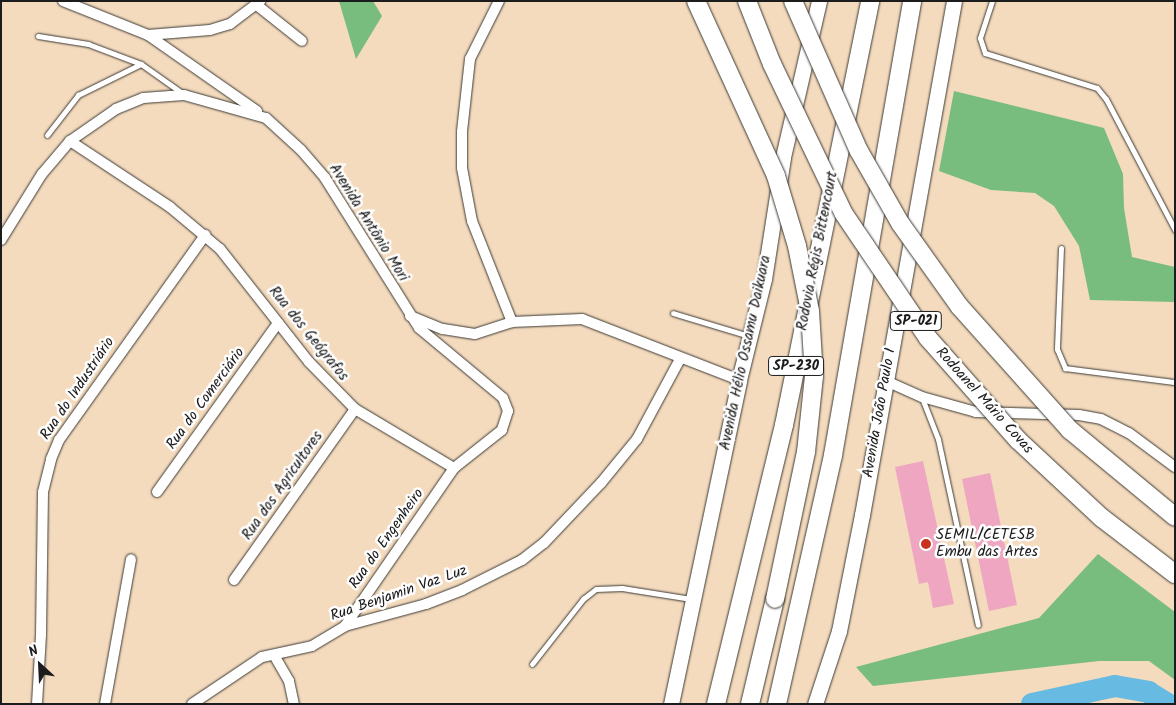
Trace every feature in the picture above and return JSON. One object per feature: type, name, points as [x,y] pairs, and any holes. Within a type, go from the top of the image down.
[{"type":"highway","points":[[696,1],[776,176],[797,246],[810,310],[814,376],[806,452],[775,599],[750,704]]},
{"type":"highway","name":"Rodoanel Mário Covas","points":[[747,1],[800,126],[844,214],[928,338],[1018,440],[1102,518],[1175,574]]},
{"type":"highway","name":"SP-021","points":[[793,1],[859,151],[900,223],[960,307],[1070,430],[1175,517]]},
{"type":"highway","name":"Rodovia Régis Bittencourt","points":[[716,704],[784,425],[870,1]]},
{"type":"highway","name":"SP-230","points":[[777,704],[833,455],[908,26],[914,1]]},
{"type":"main road","name":"Avenida Hélio Ossamu Daikuara","points":[[671,704],[740,380],[764,279],[783,157],[819,1]]},
{"type":"main road","name":"Avenida João Paulo I","points":[[815,704],[839,631],[954,1]]},
{"type":"street","points":[[63,1],[148,35],[266,118]]},
{"type":"street","points":[[499,1],[470,59],[462,132],[462,168],[472,221],[512,322]]},
{"type":"street","points":[[148,35],[210,30],[230,24],[259,4],[302,41]]},
{"type":"street","name":"Avenida Antônio Mori","points":[[1,240],[42,174],[70,141],[116,109],[134,102],[164,95],[184,95],[266,118],[301,150],[325,178],[408,315]]},
{"type":"street","name":"Rua dos Geógrafos","points":[[70,141],[170,207],[205,235],[235,266],[308,362],[355,409],[454,468]]},
{"type":"street","name":"Rua do Industriário","points":[[37,704],[42,635],[43,492],[51,459],[59,440],[205,235]]},
{"type":"street","points":[[408,315],[459,333],[475,334],[512,322],[582,319],[609,327],[680,359],[740,380]]},
{"type":"street","points":[[408,315],[419,328],[486,382],[507,406],[508,417],[502,430],[454,468]]},
{"type":"street","name":"Rua do Comerciário","points":[[157,492],[278,324]]},
{"type":"street","name":"Rua Benjamin Vaz Luz","points":[[192,704],[238,671],[262,657],[312,646],[345,626],[388,615],[462,590],[522,560],[544,543],[601,483],[637,439],[680,359]]},
{"type":"street","points":[[886,381],[922,397],[976,412],[1079,415],[1101,419],[1129,433],[1175,467]]},
{"type":"street","name":"Rua dos Agricultores","points":[[234,580],[355,409]]},
{"type":"street","name":"Rua do Engenheiro","points":[[345,626],[454,468]]},
{"type":"street","points":[[105,704],[131,559]]},
{"type":"street","points":[[274,655],[290,681],[294,704]]},
{"type":"lane","points":[[992,1],[980,38],[985,54],[1097,88],[1106,99],[1175,230]]},
{"type":"lane","points":[[38,36],[88,44],[141,64],[184,95]]},
{"type":"lane","points":[[47,135],[78,95],[141,64]]},
{"type":"lane","points":[[1061,248],[1057,349],[1065,368],[1175,382]]},
{"type":"lane","points":[[673,313],[750,336]]},
{"type":"lane","points":[[922,397],[938,439],[978,625]]},
{"type":"lane","points":[[532,664],[583,599],[596,589],[622,588],[694,599]]},
{"type":"green space","points":[[339,1],[373,1],[382,16],[356,59]]},
{"type":"green space","points":[[954,91],[1104,128],[1123,174],[1124,208],[1132,257],[1175,267],[1175,302],[1090,300],[1079,246],[1054,206],[1035,193],[991,190],[939,171]]},
{"type":"green space","points":[[1098,554],[1175,612],[1175,680],[1149,661],[1099,661],[873,686],[856,667],[1039,618]]},
{"type":"building","name":"SEMIL/CETESB Embu das Artes","points":[[923,461],[954,604],[933,608],[928,582],[919,584],[895,467]]},
{"type":"building","points":[[990,473],[1017,605],[989,611],[962,479]]},
{"type":"waterway","points":[[1032,704],[1115,686],[1148,692],[1168,704]]},
{"type":"place","name":"SEMIL/CETESB Embu das Artes","points":[[926,544]]}]
